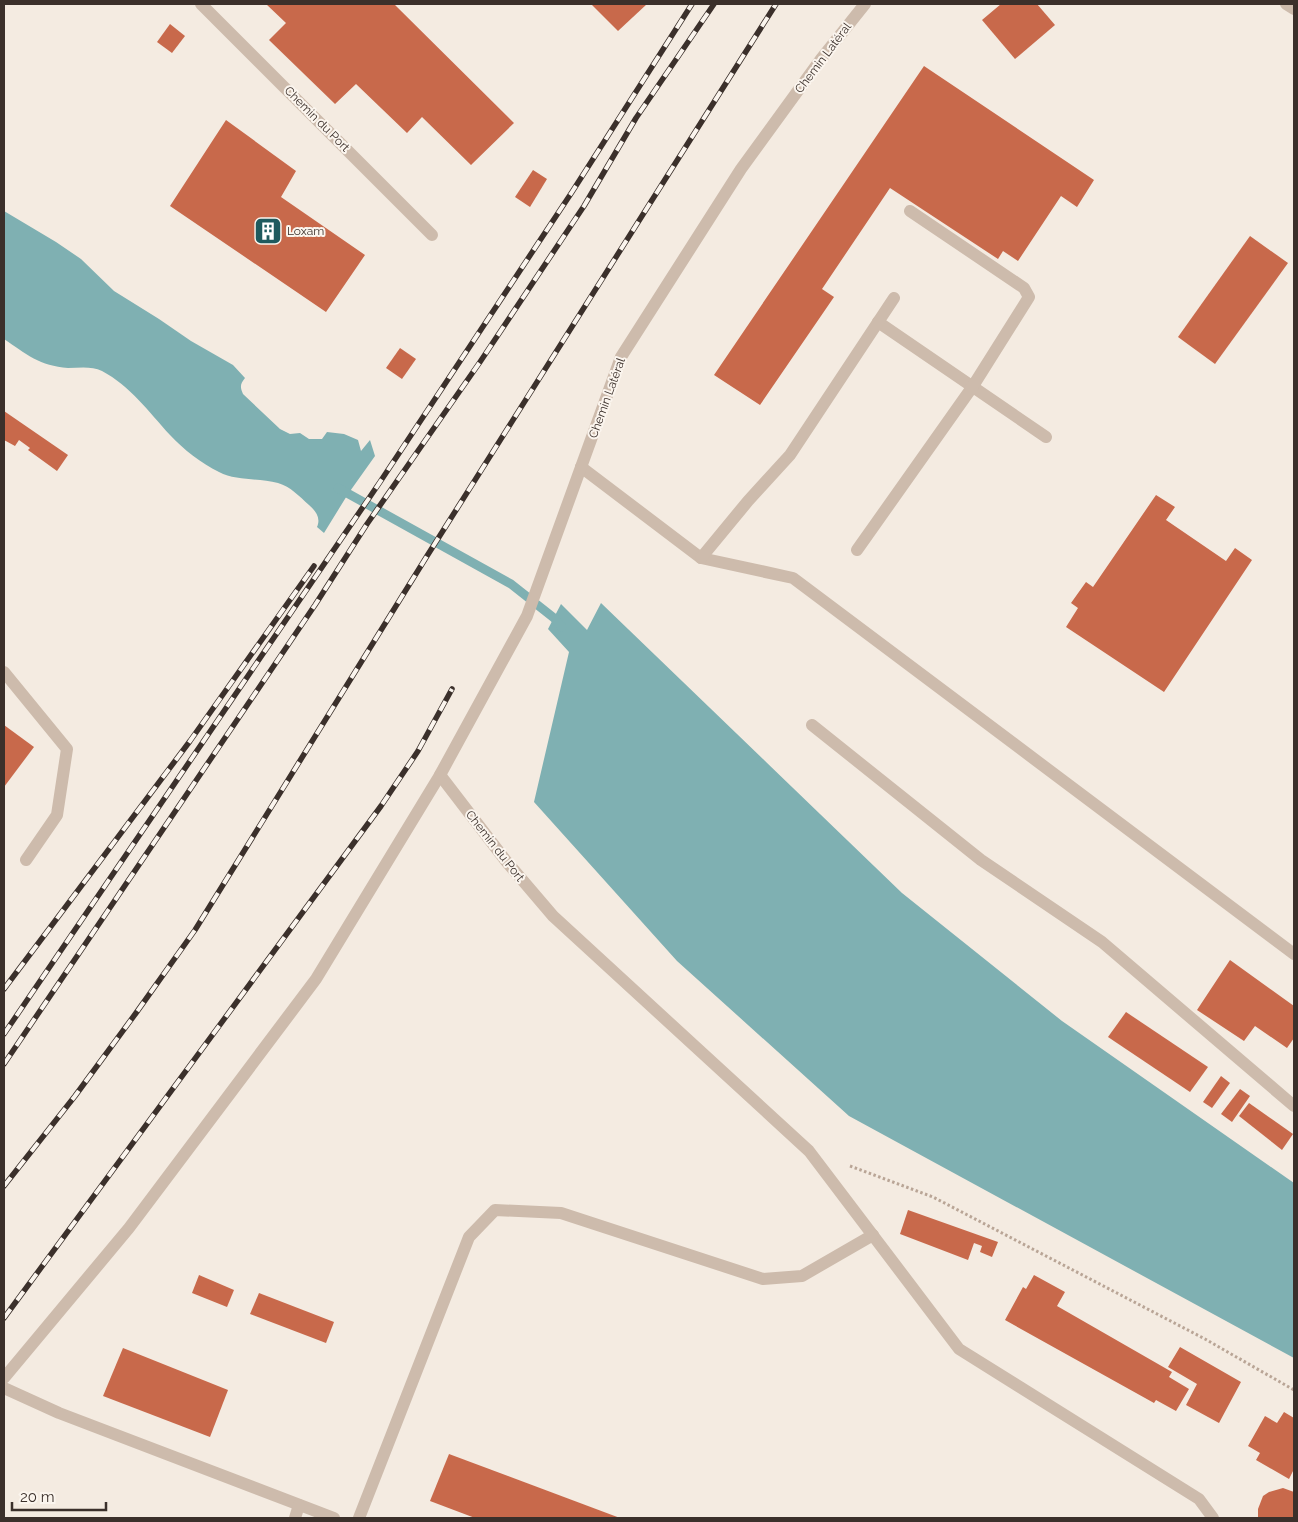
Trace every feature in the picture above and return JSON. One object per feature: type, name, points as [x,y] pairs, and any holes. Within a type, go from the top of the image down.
[{"type":"street","name":"Chemin du Port","points":[[201,4],[432,235]]},
{"type":"street","name":"Chemin Latéral","points":[[4,1378],[129,1228],[316,979],[440,775],[527,616],[621,357],[741,169],[865,4]]},
{"type":"street","points":[[1286,4],[1294,9]]},
{"type":"street","points":[[857,550],[973,386],[1029,297],[1024,288],[910,211]]},
{"type":"street","points":[[701,558],[748,501],[790,455],[894,298]]},
{"type":"street","points":[[878,322],[1046,437]]},
{"type":"street","points":[[581,468],[701,558],[793,578],[1294,954]]},
{"type":"street","points":[[4,672],[67,749],[57,815],[26,860]]},
{"type":"street","points":[[812,725],[981,860],[1102,942],[1294,1106]]},
{"type":"street","name":"Chemin du Port","points":[[440,775],[506,861],[553,916],[810,1151],[959,1349],[1199,1499],[1213,1518]]},
{"type":"street","points":[[359,1518],[469,1237],[495,1210],[561,1213],[763,1279],[802,1276],[873,1235]]},
{"type":"street","points":[[4,1388],[59,1414],[334,1518]]},
{"type":"street","points":[[295,1518],[299,1505]]},
{"type":"path","points":[[845,1164],[933,1197],[1205,1340],[1294,1390]]},
{"type":"water","points":[[4,211],[81,259],[114,291],[191,341],[233,365],[245,378],[241,386],[243,394],[280,429],[290,434],[300,433],[309,439],[322,439],[327,432],[344,434],[358,440],[361,451],[370,440],[375,456],[348,494],[324,533],[317,527],[318,518],[314,510],[291,489],[278,483],[226,475],[206,465],[181,446],[139,400],[112,377],[94,368],[68,368],[49,365],[19,350],[4,339]]},
{"type":"water","points":[[601,603],[902,893],[1062,1021],[1294,1183],[1294,1358],[849,1116],[677,961],[534,802],[569,652],[548,629],[561,604],[587,630]]},
{"type":"building","points":[[266,4],[394,4],[514,123],[471,165],[422,117],[407,133],[356,84],[335,104],[269,40],[286,23]]},
{"type":"building","points":[[591,4],[647,4],[618,31]]},
{"type":"building","points":[[1001,4],[1037,4],[1055,25],[1015,59],[982,20]]},
{"type":"building","points":[[170,24],[185,36],[172,53],[157,42]]},
{"type":"building","points":[[924,66],[1094,180],[1077,207],[1061,196],[1018,261],[1003,251],[998,259],[890,188],[822,289],[834,297],[760,405],[714,375]]},
{"type":"building","name":"Loxam","points":[[226,120],[296,171],[281,197],[365,255],[326,312],[170,206]]},
{"type":"building","points":[[533,170],[547,179],[530,207],[515,197]]},
{"type":"building","points":[[1250,236],[1288,263],[1215,364],[1178,337]]},
{"type":"building","points":[[400,348],[416,359],[402,379],[386,368]]},
{"type":"building","points":[[4,411],[68,455],[57,471],[28,450],[30,448],[19,440],[15,446],[4,440]]},
{"type":"building","points":[[1156,495],[1175,507],[1166,520],[1226,561],[1235,548],[1252,560],[1164,692],[1066,627],[1078,608],[1071,603],[1086,582],[1093,587]]},
{"type":"building","points":[[4,725],[34,747],[4,787]]},
{"type":"building","points":[[1230,960],[1294,1006],[1294,1038],[1287,1048],[1255,1026],[1244,1041],[1197,1010]]},
{"type":"building","points":[[1126,1012],[1208,1067],[1190,1092],[1108,1037]]},
{"type":"building","points":[[1221,1076],[1230,1083],[1212,1108],[1203,1102]]},
{"type":"building","points":[[1240,1089],[1250,1096],[1232,1122],[1221,1114]]},
{"type":"building","points":[[1249,1103],[1293,1134],[1282,1150],[1239,1116]]},
{"type":"building","points":[[908,1210],[998,1242],[992,1257],[980,1252],[982,1246],[974,1243],[968,1260],[900,1234]]},
{"type":"building","points":[[199,1275],[234,1290],[227,1307],[192,1293]]},
{"type":"building","points":[[1034,1275],[1065,1292],[1057,1306],[1172,1372],[1169,1377],[1189,1389],[1176,1411],[1156,1400],[1154,1403],[1005,1320],[1023,1287],[1026,1289]]},
{"type":"building","points":[[259,1293],[334,1322],[326,1343],[250,1314]]},
{"type":"building","points":[[1180,1347],[1241,1382],[1219,1423],[1186,1405],[1197,1384],[1168,1367]]},
{"type":"building","points":[[123,1348],[228,1390],[210,1437],[103,1396]]},
{"type":"building","points":[[1284,1412],[1294,1418],[1294,1469],[1289,1479],[1256,1460],[1260,1453],[1248,1446],[1265,1416],[1277,1423]]},
{"type":"building","points":[[449,1454],[620,1518],[475,1518],[430,1501]]},
{"type":"building","points":[[1283,1488],[1294,1492],[1294,1518],[1258,1518],[1258,1509],[1263,1496]]},
{"type":"waterway","points":[[338,488],[511,584],[554,618],[562,627]]},
{"type":"railway","points":[[4,1034],[380,482],[572,192],[692,4]]},
{"type":"railway","points":[[4,1064],[315,605],[367,524],[480,362],[584,206],[636,118],[714,4]]},
{"type":"railway","points":[[4,1186],[75,1096],[195,930],[427,556],[776,4]]},
{"type":"railway","points":[[4,989],[190,741],[314,566]]},
{"type":"railway","points":[[4,1318],[381,806],[418,751],[452,689]]},
{"type":"place","name":"Loxam","points":[[268,231]]}]
